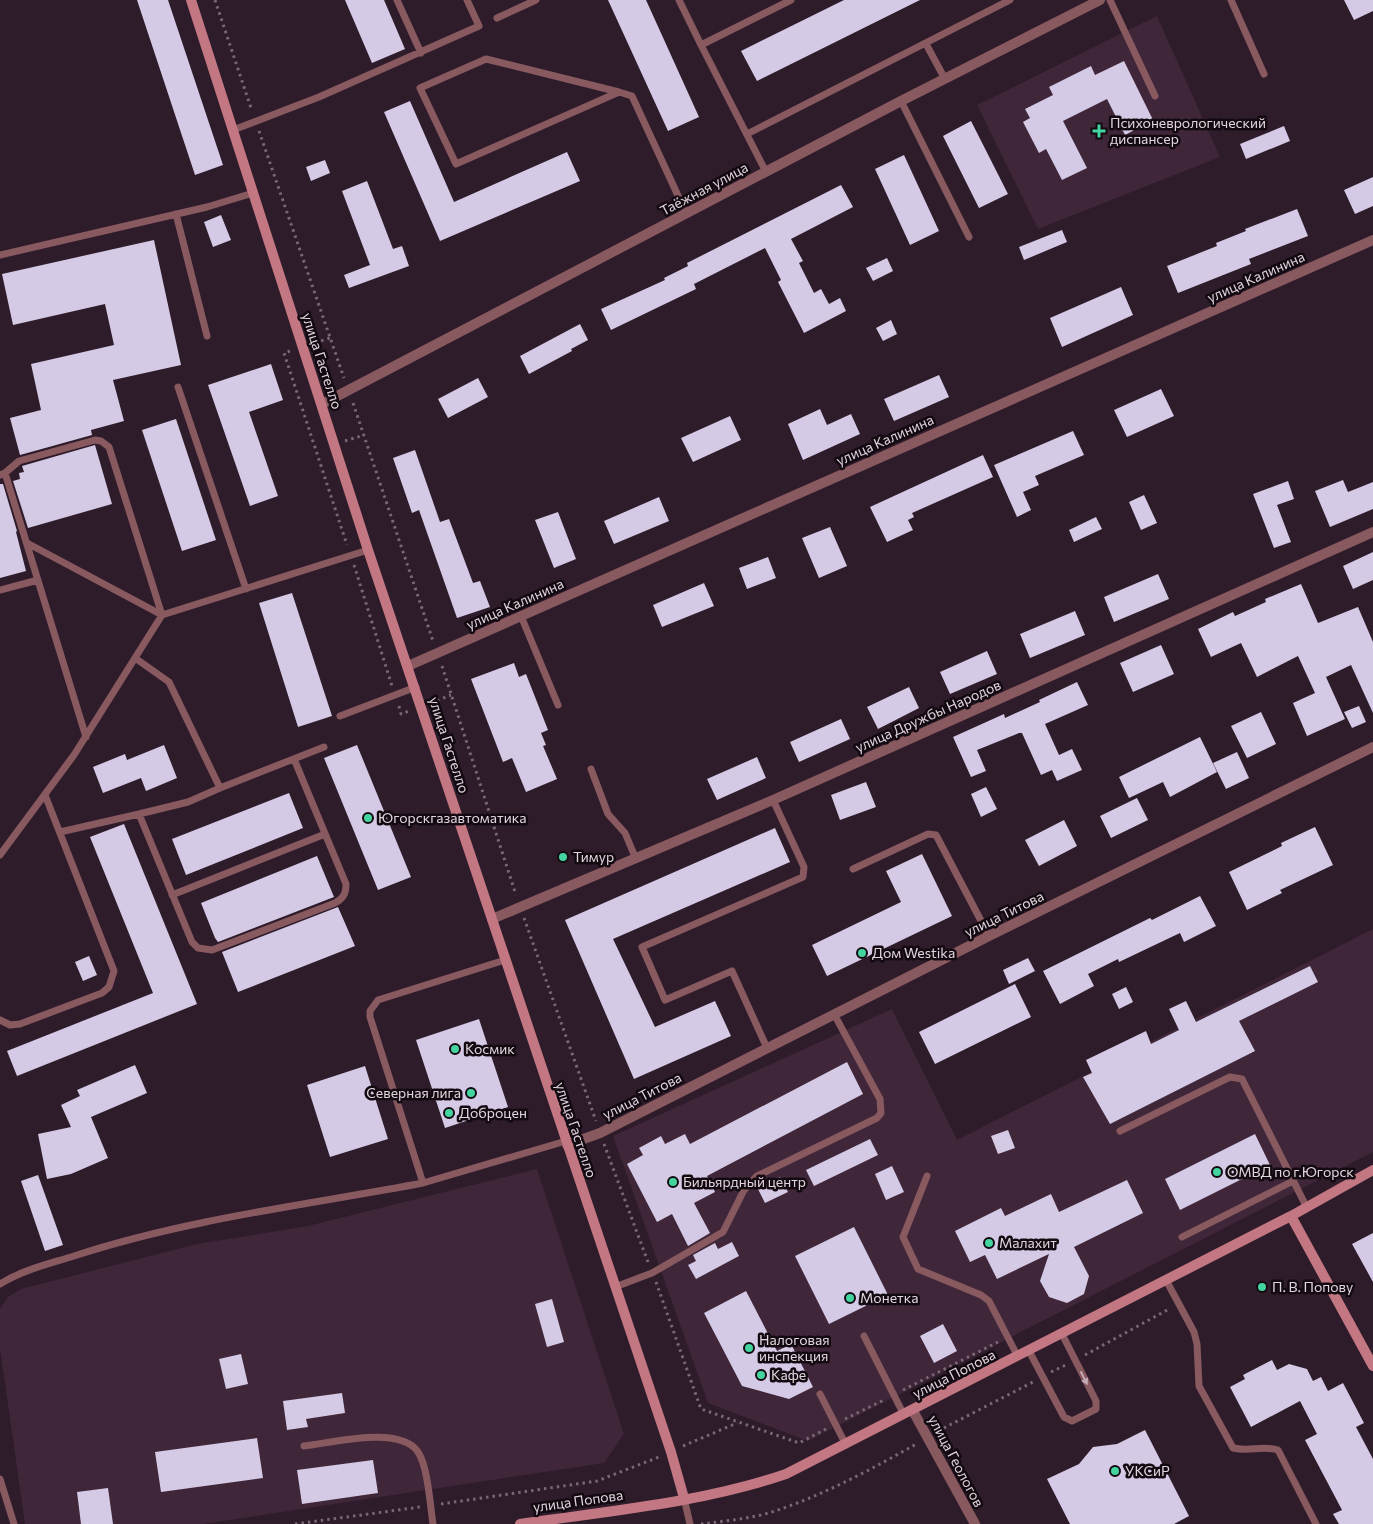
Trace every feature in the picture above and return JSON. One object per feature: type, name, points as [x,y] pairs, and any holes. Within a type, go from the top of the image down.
[{"type":"street","name":"улица Гастелло","points":[[190,0],[368,550],[416,687],[505,960],[671,1452],[684,1498]]},
{"type":"street","name":"Таёжная улица","points":[[322,404],[901,101],[1099,0]]},
{"type":"street","name":"улица Калинина","points":[[408,666],[1373,240]]},
{"type":"street","name":"улица Дружбы Народов","points":[[492,919],[773,800],[1373,532]]},
{"type":"street","name":"улица Титова","points":[[566,1143],[600,1134],[988,936],[1373,747]]},
{"type":"street","name":"улица Попова","points":[[520,1524],[684,1498],[761,1483],[786,1474],[909,1413],[1291,1216],[1373,1170]]},
{"type":"street","points":[[1291,1216],[1373,1366]]},
{"type":"street","name":"улица Геологов","points":[[909,1413],[975,1524]]},
{"type":"lane","points":[[397,0],[421,53]]},
{"type":"lane","points":[[233,130],[421,53],[479,26],[467,0]]},
{"type":"lane","points":[[497,18],[536,0]]},
{"type":"lane","points":[[679,0],[766,172]]},
{"type":"lane","points":[[701,45],[790,0]]},
{"type":"lane","points":[[747,134],[1010,0]]},
{"type":"lane","points":[[1110,0],[1156,96]]},
{"type":"lane","points":[[1230,0],[1264,74]]},
{"type":"lane","points":[[926,44],[945,79]]},
{"type":"lane","points":[[619,92],[456,164],[420,88],[486,59],[619,92],[632,96],[686,213]]},
{"type":"lane","points":[[901,101],[969,237]]},
{"type":"lane","points":[[0,254],[176,214],[253,193]]},
{"type":"lane","points":[[176,214],[207,336]]},
{"type":"lane","points":[[178,387],[246,589]]},
{"type":"lane","points":[[86,737],[27,543],[3,474],[20,461],[95,440],[106,443],[109,447],[162,615]]},
{"type":"lane","points":[[27,543],[162,615]]},
{"type":"lane","points":[[0,855],[86,737],[162,615],[368,550]]},
{"type":"lane","points":[[0,590],[38,580]]},
{"type":"lane","points":[[522,616],[558,705]]},
{"type":"lane","points":[[135,658],[169,682],[220,788]]},
{"type":"lane","points":[[340,716],[416,687]]},
{"type":"lane","points":[[60,832],[188,802],[324,747]]},
{"type":"lane","points":[[139,814],[192,942],[198,948],[212,950],[336,903],[342,899],[346,892],[346,884],[294,759]]},
{"type":"lane","points":[[590,770],[608,814],[625,833],[636,859]]},
{"type":"lane","points":[[0,1020],[10,1025],[20,1024],[102,993],[113,979],[114,971],[45,795]]},
{"type":"lane","points":[[767,1048],[732,971],[665,1000],[642,947],[803,877],[804,867],[773,800]]},
{"type":"lane","points":[[172,895],[326,834]]},
{"type":"lane","points":[[853,869],[928,834],[936,835],[988,936]]},
{"type":"lane","points":[[423,1183],[370,1017],[370,1011],[378,1000],[505,960]]},
{"type":"lane","points":[[615,1287],[652,1273],[723,1232],[744,1190],[757,1176],[877,1118],[881,1113],[880,1099],[834,1014]]},
{"type":"lane","points":[[1120,1131],[1230,1077],[1242,1079],[1306,1206]]},
{"type":"lane","points":[[0,1284],[14,1275],[106,1245],[168,1229],[423,1183],[566,1143]]},
{"type":"lane","points":[[927,1176],[903,1238],[918,1270],[982,1295],[989,1301],[1018,1357]]},
{"type":"lane","points":[[1182,1237],[1293,1181]]},
{"type":"lane","points":[[1166,1280],[1194,1332],[1197,1344],[1199,1386],[1233,1448],[1244,1451],[1269,1447],[1278,1450],[1316,1524]]},
{"type":"lane","points":[[1029,1351],[1064,1418],[1072,1421],[1096,1409],[1096,1401],[1062,1334]]},
{"type":"lane","points":[[864,1336],[894,1395],[909,1413]]},
{"type":"lane","points":[[820,1394],[846,1445]]},
{"type":"lane","points":[[304,1446],[382,1437],[400,1438],[420,1453],[433,1524]]},
{"type":"lane","points":[[0,1479],[14,1524]]},
{"type":"lane","points":[[684,1498],[690,1524]]},
{"type":"path","points":[[215,0],[437,653],[520,908],[701,1410],[799,1443],[998,1342],[1009,1340]]},
{"type":"path","points":[[284,353],[401,714]]},
{"type":"path","points":[[700,1524],[756,1516],[793,1504],[842,1482],[914,1445]]},
{"type":"path","points":[[295,1524],[597,1481]]},
{"type":"shaded area","name":"Психоневрологический диспансер","points":[[1157,16],[1220,157],[1038,229],[977,105]]},
{"type":"shaded area","points":[[1373,929],[1373,1152],[808,1441],[708,1403],[613,1136],[892,1009],[957,1140]]},
{"type":"shaded area","points":[[537,1169],[624,1434],[604,1463],[203,1524],[25,1524],[0,1348],[0,1309],[8,1297],[21,1289],[197,1244],[308,1226]]},
{"type":"building","points":[[137,0],[168,0],[223,165],[195,175]]},
{"type":"building","points":[[345,0],[384,0],[405,49],[372,63]]},
{"type":"building","points":[[608,0],[646,0],[699,117],[668,131]]},
{"type":"building","points":[[844,0],[920,0],[757,81],[741,51]]},
{"type":"building","points":[[1344,0],[1373,0],[1373,11],[1354,20]]},
{"type":"building","points":[[1124,61],[1153,120],[1125,135],[1107,99],[1063,121],[1087,168],[1062,180],[1046,149],[1039,153],[1023,122],[1030,118],[1025,109],[1053,95],[1049,87],[1091,66],[1095,75]]},
{"type":"building","points":[[410,101],[454,202],[567,152],[580,181],[440,241],[384,112]]},
{"type":"building","points":[[971,121],[1008,194],[979,208],[943,136]]},
{"type":"building","points":[[1284,126],[1290,141],[1246,159],[1240,144]]},
{"type":"building","points":[[904,155],[939,231],[910,245],[875,169]]},
{"type":"building","points":[[325,160],[330,173],[311,181],[306,167]]},
{"type":"building","points":[[1373,177],[1373,206],[1355,214],[1344,190]]},
{"type":"building","points":[[367,181],[393,249],[402,246],[409,266],[349,288],[344,275],[370,265],[342,191]]},
{"type":"building","points":[[841,185],[853,207],[791,239],[803,261],[799,263],[814,293],[821,289],[829,304],[840,298],[846,311],[804,333],[778,282],[781,280],[765,248],[694,284],[696,289],[611,330],[601,309],[665,280],[664,278],[688,266],[687,263]]},
{"type":"building","points":[[1297,209],[1308,236],[1249,259],[1251,264],[1178,293],[1167,266],[1217,246],[1216,243],[1246,231],[1245,229]]},
{"type":"building","points":[[221,215],[231,240],[213,247],[204,222]]},
{"type":"building","points":[[1062,230],[1067,242],[1024,260],[1019,247]]},
{"type":"building","points":[[154,240],[181,365],[113,380],[124,421],[91,430],[92,435],[20,455],[10,418],[41,410],[31,364],[114,345],[105,304],[13,325],[2,274]]},
{"type":"building","points":[[887,258],[893,271],[873,281],[866,268]]},
{"type":"building","points":[[1121,287],[1133,315],[1062,347],[1050,318]]},
{"type":"building","points":[[891,320],[897,334],[883,341],[876,328]]},
{"type":"building","points":[[580,324],[588,340],[571,349],[572,351],[529,374],[520,356]]},
{"type":"building","points":[[271,364],[283,400],[249,412],[278,496],[250,506],[208,385]]},
{"type":"building","points":[[939,375],[949,397],[894,421],[884,399]]},
{"type":"building","points":[[478,378],[488,397],[448,418],[438,399]]},
{"type":"building","points":[[1161,389],[1174,416],[1127,437],[1114,410]]},
{"type":"building","points":[[820,409],[827,425],[851,414],[860,434],[803,460],[788,424]]},
{"type":"building","points":[[730,416],[741,440],[693,462],[681,438]]},
{"type":"building","points":[[176,419],[216,540],[182,551],[142,430]]},
{"type":"building","points":[[1073,431],[1084,455],[1035,476],[1039,485],[1023,492],[1031,510],[1017,517],[994,465]]},
{"type":"building","points":[[95,445],[112,504],[28,528],[13,481],[20,479],[19,473],[24,472],[22,466]]},
{"type":"building","points":[[415,450],[440,522],[449,519],[473,583],[480,581],[490,607],[457,618],[419,510],[412,513],[393,458]]},
{"type":"building","points":[[983,455],[993,477],[912,513],[914,517],[908,520],[913,530],[887,542],[870,507]]},
{"type":"building","points":[[1343,480],[1348,492],[1373,482],[1373,509],[1330,527],[1315,491]]},
{"type":"building","points":[[1288,481],[1294,499],[1277,505],[1291,542],[1274,548],[1253,494]]},
{"type":"building","points":[[0,484],[3,484],[17,531],[26,571],[0,578]]},
{"type":"building","points":[[1144,495],[1157,523],[1141,530],[1129,502]]},
{"type":"building","points":[[659,497],[669,521],[614,544],[604,521]]},
{"type":"building","points":[[558,512],[576,559],[554,568],[535,520]]},
{"type":"building","points":[[1096,517],[1102,529],[1074,542],[1069,530]]},
{"type":"building","points":[[830,527],[847,566],[819,578],[802,538]]},
{"type":"building","points":[[1373,552],[1373,580],[1353,589],[1343,566]]},
{"type":"building","points":[[768,557],[776,578],[747,589],[739,568]]},
{"type":"building","points":[[1158,574],[1169,599],[1114,622],[1104,597]]},
{"type":"building","points":[[704,583],[714,606],[662,627],[653,605]]},
{"type":"building","points":[[1301,584],[1318,623],[1358,607],[1373,642],[1373,713],[1351,665],[1326,677],[1345,719],[1307,736],[1293,703],[1315,693],[1298,656],[1257,677],[1241,643],[1211,657],[1198,629],[1233,612],[1235,616],[1266,602],[1265,599]]},
{"type":"building","points":[[292,593],[332,716],[298,727],[259,603]]},
{"type":"building","points":[[1075,611],[1085,635],[1030,658],[1020,634]]},
{"type":"building","points":[[1161,645],[1174,674],[1133,692],[1120,663]]},
{"type":"building","points":[[987,651],[997,674],[950,694],[940,672]]},
{"type":"building","points":[[514,663],[519,677],[526,674],[548,730],[541,733],[546,745],[543,746],[557,779],[526,792],[512,758],[503,762],[471,679]]},
{"type":"building","points":[[1077,682],[1088,705],[1045,724],[1059,755],[1072,749],[1082,770],[1057,781],[1052,770],[1041,775],[1022,733],[1019,733],[977,750],[986,771],[971,777],[953,737],[1004,714],[1005,718]]},
{"type":"building","points":[[909,687],[919,708],[878,729],[867,707]]},
{"type":"building","points":[[1359,706],[1366,722],[1352,728],[1344,712]]},
{"type":"building","points":[[1261,712],[1276,744],[1247,758],[1231,726]]},
{"type":"building","points":[[841,719],[850,739],[799,762],[790,742]]},
{"type":"building","points":[[1200,737],[1217,772],[1170,797],[1163,782],[1129,798],[1119,777]]},
{"type":"building","points":[[164,745],[177,778],[146,791],[141,778],[103,793],[93,767],[125,754],[127,760]]},
{"type":"building","name":"Югорскгазавтоматика","points":[[357,745],[411,877],[378,890],[324,758]]},
{"type":"building","points":[[1237,752],[1249,778],[1226,789],[1213,763]]},
{"type":"building","points":[[757,757],[766,778],[717,800],[707,779]]},
{"type":"building","points":[[866,782],[876,807],[840,820],[831,795]]},
{"type":"building","points":[[986,787],[997,809],[981,817],[971,794]]},
{"type":"building","points":[[289,793],[303,828],[186,875],[172,839]]},
{"type":"building","points":[[1137,798],[1148,820],[1111,838],[1100,816]]},
{"type":"building","points":[[1064,820],[1077,846],[1039,866],[1025,840]]},
{"type":"building","points":[[124,824],[197,1004],[17,1076],[7,1051],[153,993],[90,837]]},
{"type":"building","points":[[1315,827],[1333,865],[1280,890],[1282,893],[1247,910],[1229,872],[1282,846],[1281,843]]},
{"type":"building","points":[[775,828],[790,862],[613,939],[655,1027],[715,1001],[731,1036],[634,1079],[565,920]]},
{"type":"building","points":[[922,854],[952,916],[827,976],[812,945],[901,902],[886,871]]},
{"type":"building","points":[[317,856],[334,897],[218,942],[201,903]]},
{"type":"building","points":[[1200,896],[1216,926],[1184,942],[1180,933],[1119,962],[1118,959],[1088,974],[1094,986],[1060,1004],[1043,971],[1150,918],[1152,920]]},
{"type":"building","points":[[338,907],[355,946],[238,992],[222,952]]},
{"type":"building","points":[[89,956],[97,975],[83,981],[75,962]]},
{"type":"building","points":[[1028,958],[1035,971],[1009,984],[1003,970]]},
{"type":"building","points":[[1310,966],[1318,982],[1239,1021],[1255,1051],[1110,1124],[1083,1077],[1092,1073],[1086,1060],[1146,1031],[1151,1044],[1179,1030],[1169,1009],[1186,1001],[1196,1022]]},
{"type":"building","points":[[1015,984],[1031,1017],[935,1064],[919,1032]]},
{"type":"building","points":[[1126,987],[1133,1002],[1119,1009],[1112,994]]},
{"type":"building","points":[[479,1019],[508,1107],[445,1128],[416,1040]]},
{"type":"building","points":[[847,1062],[863,1094],[707,1176],[715,1192],[694,1203],[710,1233],[688,1246],[672,1214],[657,1222],[627,1164],[643,1155],[639,1148],[661,1136],[665,1144],[685,1134],[690,1144]]},
{"type":"building","points":[[135,1065],[147,1093],[91,1117],[108,1158],[71,1174],[47,1179],[38,1134],[71,1127],[61,1105],[80,1096],[77,1090]]},
{"type":"building","points":[[365,1066],[388,1139],[330,1157],[307,1085]]},
{"type":"building","points":[[1008,1130],[1015,1148],[998,1154],[991,1136]]},
{"type":"building","name":"ОМВД по г.Югорск","points":[[1255,1134],[1270,1165],[1180,1210],[1165,1179]]},
{"type":"building","points":[[870,1139],[878,1155],[814,1186],[806,1170]]},
{"type":"building","points":[[892,1166],[904,1192],[886,1200],[875,1174]]},
{"type":"building","points":[[38,1175],[63,1245],[45,1251],[21,1181]]},
{"type":"building","points":[[780,1177],[788,1192],[765,1203],[758,1189]]},
{"type":"building","points":[[1127,1180],[1143,1213],[1074,1247],[1089,1276],[1084,1294],[1067,1303],[1049,1297],[1040,1281],[1049,1254],[997,1279],[985,1255],[970,1262],[955,1231],[1001,1208],[1005,1216],[1051,1194],[1059,1212]]},
{"type":"building","points":[[854,1227],[888,1295],[829,1324],[795,1256]]},
{"type":"building","points":[[1373,1233],[1373,1282],[1352,1244]]},
{"type":"building","points":[[732,1242],[739,1256],[696,1279],[688,1265],[696,1261],[693,1255],[715,1243],[718,1249]]},
{"type":"building","name":"Налоговая инспекция","points":[[746,1291],[777,1351],[791,1344],[813,1387],[789,1399],[742,1386],[704,1313]]},
{"type":"building","points":[[552,1299],[564,1342],[547,1347],[535,1304]]},
{"type":"building","points":[[943,1324],[957,1351],[934,1363],[920,1336]]},
{"type":"building","points":[[241,1354],[248,1384],[226,1389],[219,1359]]},
{"type":"building","points":[[1272,1360],[1277,1370],[1289,1364],[1307,1369],[1313,1381],[1321,1377],[1328,1391],[1343,1383],[1364,1423],[1356,1427],[1373,1459],[1373,1524],[1339,1524],[1333,1514],[1342,1510],[1305,1440],[1317,1434],[1300,1401],[1251,1427],[1230,1387],[1245,1379],[1243,1375]]},
{"type":"building","points":[[342,1393],[345,1413],[306,1419],[308,1427],[287,1430],[283,1401]]},
{"type":"building","name":"УКСиР","points":[[1145,1430],[1189,1516],[1174,1524],[1070,1524],[1047,1479],[1079,1464],[1093,1447],[1117,1444]]},
{"type":"building","points":[[257,1438],[263,1478],[161,1492],[155,1452]]},
{"type":"building","points":[[373,1460],[378,1493],[302,1504],[297,1470]]},
{"type":"building","points":[[108,1488],[113,1524],[81,1524],[77,1492]]},
{"type":"place","name":"Психоневрологический диспансер","points":[[1099,131]]},
{"type":"place","name":"Югорскгазавтоматика","points":[[368,818]]},
{"type":"place","name":"Тимур","points":[[563,857]]},
{"type":"place","name":"Дом Westika","points":[[862,953]]},
{"type":"place","name":"Космик","points":[[455,1049]]},
{"type":"place","name":"Северная лига","points":[[471,1093]]},
{"type":"place","name":"Доброцен","points":[[449,1113]]},
{"type":"place","name":"ОМВД по г.Югорск","points":[[1217,1172]]},
{"type":"place","name":"Бильярдный центр","points":[[673,1182]]},
{"type":"place","name":"Малахит","points":[[989,1243]]},
{"type":"place","name":"П. В. Попову","points":[[1262,1287]]},
{"type":"place","name":"Монетка","points":[[850,1298]]},
{"type":"place","name":"Налоговая инспекция","points":[[749,1348]]},
{"type":"place","name":"Кафе","points":[[761,1375]]},
{"type":"place","name":"УКСиР","points":[[1115,1471]]}]
